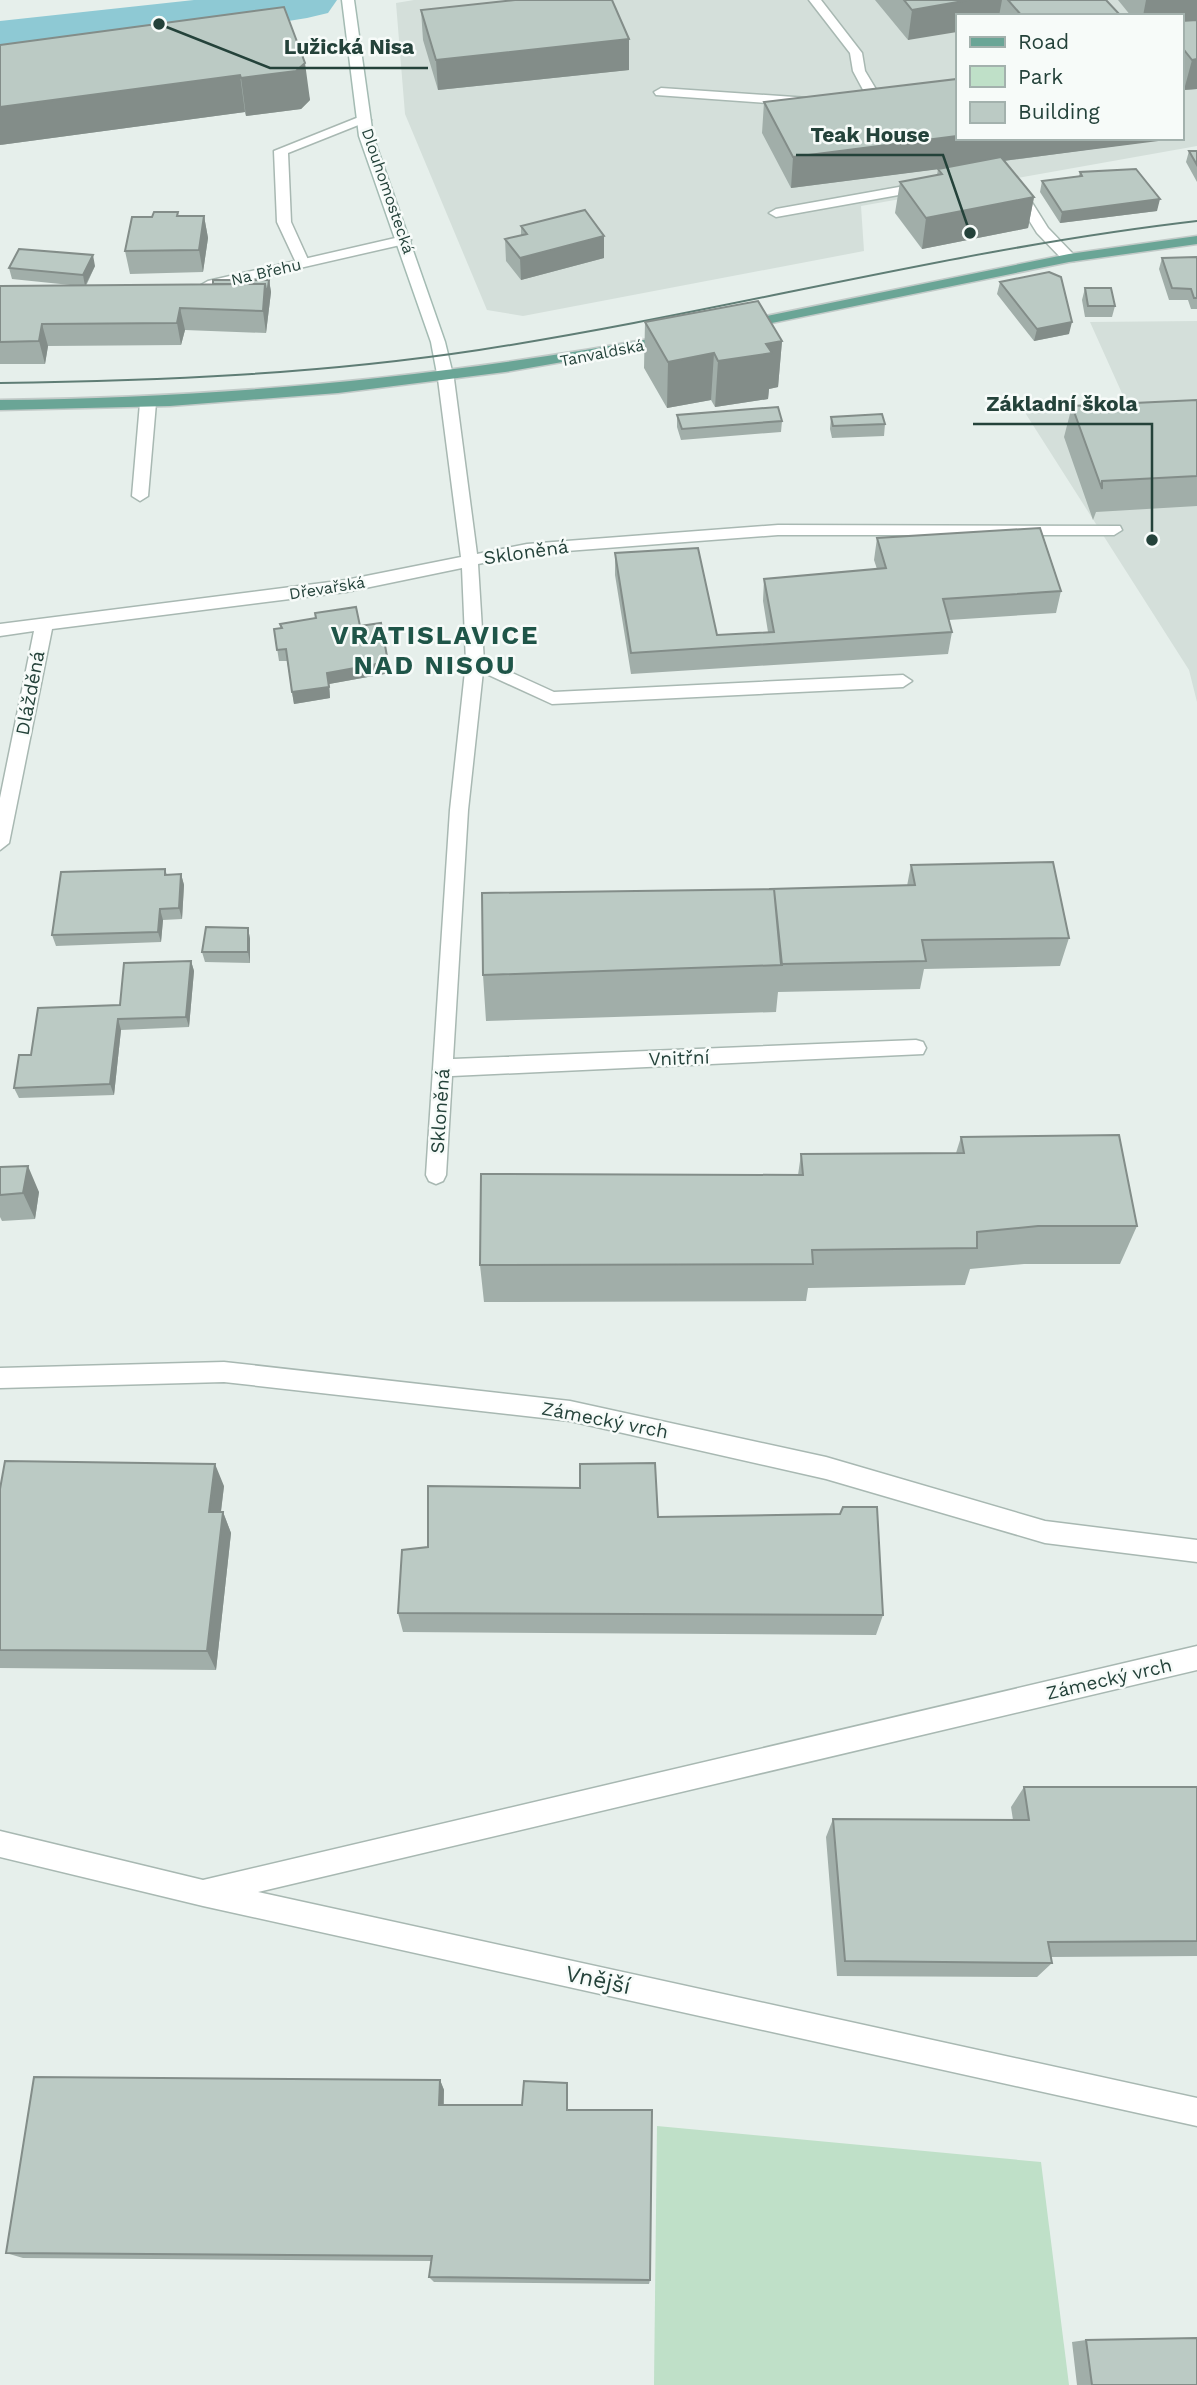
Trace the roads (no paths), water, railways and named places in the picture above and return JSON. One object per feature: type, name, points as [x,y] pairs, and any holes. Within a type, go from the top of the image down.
[{"type":"main road","points":[[721,329],[1069,258],[1197,240]]},
{"type":"main road","name":"Tanvaldská","points":[[0,405],[148,402],[347,390],[553,363],[682,337]]},
{"type":"street","name":"Dlouhomostecká","points":[[348,0],[366,136],[438,342],[446,379]]},
{"type":"street","points":[[816,0],[856,53],[859,71],[872,96]]},
{"type":"street","points":[[662,92],[819,101]]},
{"type":"street","points":[[303,264],[286,239],[281,212],[281,151],[364,120]]},
{"type":"street","points":[[999,178],[1017,189],[1042,230],[1069,258]]},
{"type":"street","points":[[776,213],[947,182]]},
{"type":"street","name":"Na Břehu","points":[[187,287],[213,285],[404,240]]},
{"type":"street","points":[[446,379],[470,560]]},
{"type":"street","points":[[140,496],[148,402]]},
{"type":"street","name":"Skloněná","points":[[436,1175],[459,810],[475,662],[470,560],[527,549],[778,530],[1114,530]]},
{"type":"street","name":"Dřevařská","points":[[0,630],[346,586],[470,560]]},
{"type":"street","name":"Dlážděná","points":[[0,843],[44,626]]},
{"type":"street","points":[[475,662],[552,698],[904,681]]},
{"type":"street","name":"Vnitřní","points":[[443,1068],[916,1048]]},
{"type":"street","name":"Zámecký vrch","points":[[0,1378],[224,1372],[570,1410],[826,1468],[1045,1531],[1197,1551]]},
{"type":"street","name":"Zámecký vrch","points":[[203,1893],[1197,1658]]},
{"type":"street","name":"Vnější","points":[[0,1844],[203,1893],[1197,2112]]},
{"type":"waterway","points":[[0,39],[159,24],[307,0]]},
{"type":"tram line","points":[[0,383],[240,375],[360,365],[479,350],[659,318],[927,264],[1107,233],[1197,221]]},
{"type":"place","name":"Lužická Nisa","points":[[159,24]]},
{"type":"place","name":"Teak House","points":[[970,233]]},
{"type":"place","name":"Základní škola","points":[[1152,540]]},
{"type":"district","name":"VRATISLAVICE NAD NISOU","points":[[435,650]]}]
